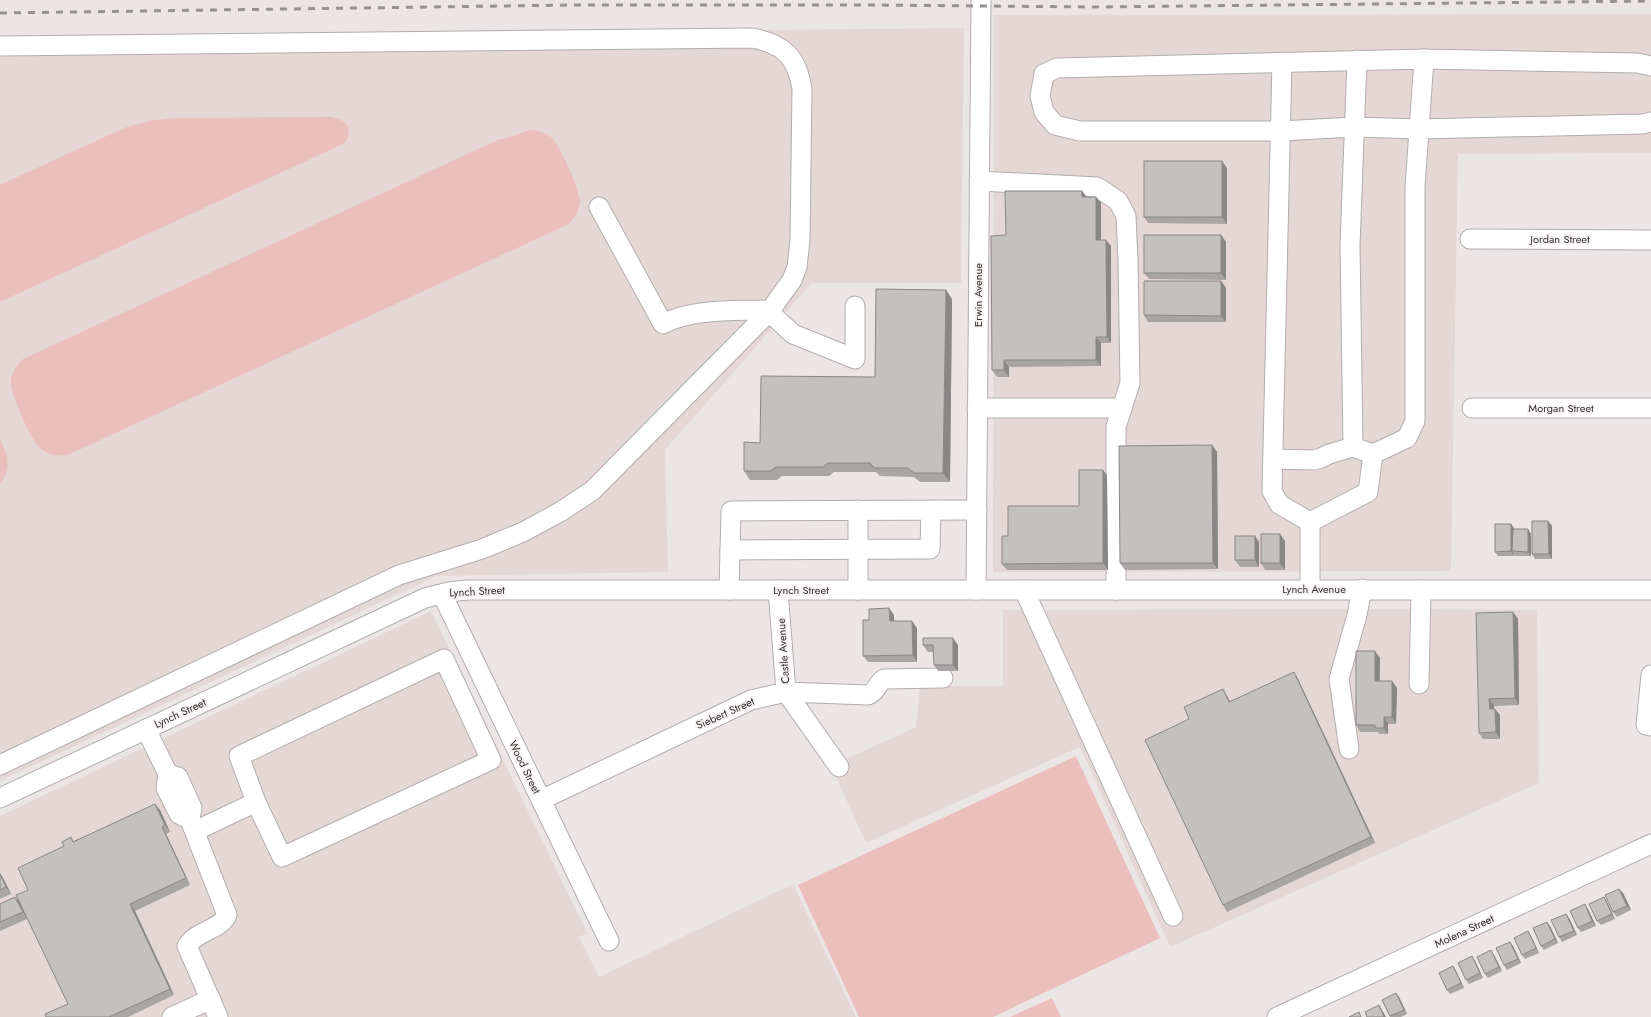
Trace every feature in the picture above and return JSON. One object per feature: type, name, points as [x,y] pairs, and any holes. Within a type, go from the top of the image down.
[{"type":"street","name":"Erwin Avenue","points":[[976,590],[981,0]]},
{"type":"street","points":[[0,46],[752,38],[763,40],[779,47],[790,55],[800,72],[802,89],[800,240],[797,267],[792,280],[769,312],[592,491],[560,512],[523,532],[482,549],[399,575],[0,765]]},
{"type":"street","points":[[1273,459],[1314,460],[1329,454],[1353,448],[1374,454],[1407,438],[1415,421],[1415,187],[1424,59]]},
{"type":"street","points":[[1651,66],[1637,63],[1424,59],[1057,68],[1044,74],[1040,96],[1044,112],[1055,125],[1080,131],[1281,131],[1354,127],[1419,129],[1642,124],[1651,122]]},
{"type":"street","points":[[1353,448],[1350,245],[1357,60]]},
{"type":"street","points":[[1282,62],[1272,491],[1279,504],[1310,522]]},
{"type":"street","points":[[979,181],[1097,187],[1118,201],[1126,216],[1130,383],[1116,427],[1116,590]]},
{"type":"street","points":[[599,207],[663,324],[670,320],[717,311],[762,310],[769,312],[793,334],[855,359],[855,306]]},
{"type":"street","name":"Jordan Street","points":[[1470,239],[1651,240]]},
{"type":"street","points":[[977,408],[1122,408]]},
{"type":"street","name":"Morgan Street","points":[[1472,408],[1651,408]]},
{"type":"street","points":[[1310,522],[1368,492],[1374,454]]},
{"type":"street","points":[[858,510],[858,590]]},
{"type":"street","points":[[730,550],[930,550],[931,510]]},
{"type":"street","points":[[729,590],[731,511],[977,510]]},
{"type":"street","points":[[1310,522],[1310,589]]},
{"type":"street","points":[[1349,749],[1339,680],[1357,615],[1362,589]]},
{"type":"street","name":"Lynch Street","points":[[0,798],[425,598],[442,594],[468,590],[976,590]]},
{"type":"street","name":"Castle Avenue","points":[[778,590],[786,692],[839,767]]},
{"type":"street","name":"Lynch Avenue","points":[[976,590],[1651,590]]},
{"type":"street","points":[[1024,590],[1173,916]]},
{"type":"street","points":[[1419,684],[1421,590]]},
{"type":"street","name":"Wood Street","points":[[442,594],[609,941]]},
{"type":"street","points":[[444,659],[491,760],[282,857],[256,802],[239,756],[444,659]]},
{"type":"street","points":[[1651,675],[1646,725],[1651,726]]},
{"type":"street","name":"Siebert Street","points":[[541,800],[751,700],[786,692],[868,695],[875,691],[880,682],[884,679],[942,678]]},
{"type":"street","points":[[146,729],[168,774],[178,777],[192,808],[192,826],[227,915],[223,922],[192,939],[187,946],[218,1017]]},
{"type":"street","points":[[192,826],[256,802]]},
{"type":"street","name":"Molena Street","points":[[1277,1017],[1651,844]]},
{"type":"street","points":[[172,1017],[211,999]]},
{"type":"shaded area","points":[[1651,14],[1651,153],[1458,154],[1451,571],[993,572],[994,15]]},
{"type":"shaded area","points":[[964,28],[961,283],[812,283],[665,450],[668,572],[437,576],[0,781],[0,37]]},
{"type":"shaded area","points":[[332,117],[343,121],[349,127],[348,138],[343,144],[0,302],[0,185],[124,128],[149,121],[175,118]]},
{"type":"shaded area","points":[[534,130],[547,134],[555,142],[564,158],[577,188],[580,202],[579,209],[567,225],[72,453],[59,455],[47,453],[40,448],[31,436],[21,416],[11,386],[14,371],[23,359],[500,139],[509,138],[525,131]]},
{"type":"shaded area","points":[[0,439],[8,462],[4,478],[0,484]]},
{"type":"shaded area","points":[[1003,610],[1537,610],[1539,783],[1170,947],[1080,747],[866,843],[831,766],[916,727],[920,686],[1003,686]]},
{"type":"shaded area","points":[[431,611],[587,933],[579,937],[599,977],[793,884],[856,1017],[0,1017],[0,816]]},
{"type":"shaded area","points":[[1076,756],[1160,938],[993,1017],[859,1017],[798,885]]},
{"type":"shaded area","points":[[1052,998],[1061,1017],[1010,1017]]},
{"type":"building","points":[[1144,161],[1222,161],[1222,217],[1144,217]]},
{"type":"building","points":[[1005,191],[1082,191],[1082,197],[1096,197],[1096,240],[1106,240],[1107,337],[1096,337],[1096,360],[1004,360],[1004,370],[992,370],[991,236],[1006,235]]},
{"type":"building","points":[[1144,235],[1221,235],[1221,273],[1144,273]]},
{"type":"building","points":[[1144,281],[1221,281],[1221,316],[1144,315]]},
{"type":"building","points":[[876,289],[946,290],[943,473],[914,473],[908,468],[874,468],[870,463],[828,463],[823,467],[776,467],[770,471],[744,471],[744,442],[760,443],[761,376],[875,377]]},
{"type":"building","points":[[1212,445],[1213,563],[1120,563],[1119,446]]},
{"type":"building","points":[[1079,470],[1103,470],[1103,563],[1002,564],[1002,536],[1008,536],[1008,506],[1079,506]]},
{"type":"building","points":[[1532,521],[1548,521],[1549,554],[1532,554]]},
{"type":"building","points":[[1495,524],[1511,524],[1511,551],[1495,552]]},
{"type":"building","points":[[1513,529],[1528,529],[1528,552],[1512,551]]},
{"type":"building","points":[[1261,534],[1280,534],[1280,563],[1261,563]]},
{"type":"building","points":[[1235,536],[1255,536],[1255,560],[1235,560]]},
{"type":"building","points":[[889,608],[890,621],[912,621],[913,655],[863,656],[863,620],[869,620],[869,609]]},
{"type":"building","points":[[1513,612],[1515,698],[1489,699],[1490,709],[1495,709],[1496,732],[1479,733],[1476,613]]},
{"type":"building","points":[[923,638],[953,638],[953,665],[934,665],[933,645],[923,645]]},
{"type":"building","points":[[1356,651],[1375,651],[1375,681],[1392,681],[1392,717],[1384,717],[1384,728],[1375,728],[1375,725],[1356,725]]},
{"type":"building","points":[[1294,672],[1371,837],[1223,905],[1145,740],[1189,719],[1184,707],[1223,689],[1229,702]]},
{"type":"building","points":[[155,804],[165,825],[162,827],[186,878],[130,904],[170,989],[109,1017],[46,1017],[45,1014],[68,1004],[16,895],[28,890],[18,868],[64,846],[62,842],[71,837],[73,842]]},
{"type":"building","points":[[0,874],[6,887],[0,890]]},
{"type":"building","points":[[1619,889],[1627,906],[1613,912],[1605,895]]},
{"type":"building","points":[[15,897],[23,912],[0,922],[0,904]]},
{"type":"building","points":[[1604,897],[1612,914],[1597,921],[1589,904]]},
{"type":"building","points":[[1585,904],[1592,921],[1578,928],[1570,911]]},
{"type":"building","points":[[1566,914],[1574,931],[1559,937],[1551,920]]},
{"type":"building","points":[[1547,922],[1555,939],[1541,946],[1533,928]]},
{"type":"building","points":[[1528,931],[1536,948],[1522,955],[1514,938]]},
{"type":"building","points":[[1510,942],[1518,959],[1504,965],[1496,948]]},
{"type":"building","points":[[1491,950],[1499,967],[1485,974],[1477,957]]},
{"type":"building","points":[[1472,956],[1480,973],[1466,980],[1458,963]]},
{"type":"building","points":[[1453,966],[1461,983],[1447,990],[1439,973]]},
{"type":"building","points":[[1396,993],[1404,1010],[1390,1016],[1382,1000]]},
{"type":"building","points":[[1379,1005],[1384,1017],[1367,1017],[1365,1012]]},
{"type":"building","points":[[1359,1012],[1361,1017],[1349,1017]]},
{"type":"railway","points":[[0,13],[573,5],[1096,7],[1651,1]]}]
